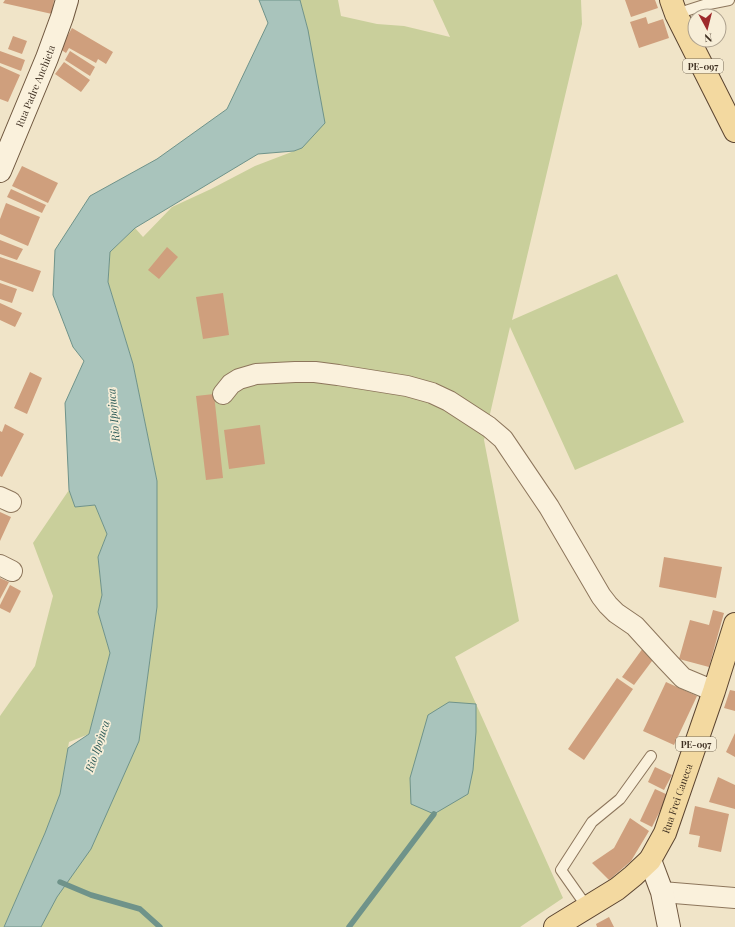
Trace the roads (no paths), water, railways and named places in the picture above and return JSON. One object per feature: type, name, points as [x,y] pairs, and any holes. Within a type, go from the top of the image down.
[{"type":"main road","name":"PE-097","points":[[674,7],[735,132]]},
{"type":"main road","name":"Rua Frei Caneca","points":[[555,927],[617,889],[650,860],[665,833],[735,624]]},
{"type":"street","name":"Rua Padre Anchieta","points":[[0,171],[47,58],[67,0]]},
{"type":"street","points":[[224,394],[231,384],[256,374],[315,372],[338,374],[407,386],[432,393],[473,415],[503,439],[549,506],[601,596],[608,605],[616,613],[635,626],[683,678],[714,690]]},
{"type":"street","points":[[650,860],[662,892],[669,927]]},
{"type":"street","points":[[662,892],[735,898]]},
{"type":"lane","points":[[674,7],[704,5],[729,0]]},
{"type":"lane","points":[[587,907],[561,870],[592,822],[620,799],[651,756]]},
{"type":"water","name":"Rio Ipojuca","points":[[259,0],[300,0],[308,30],[325,123],[302,148],[294,151],[258,154],[135,228],[110,252],[108,282],[133,364],[157,481],[157,607],[139,741],[91,849],[57,897],[41,927],[4,927],[45,833],[60,794],[68,748],[89,734],[110,653],[98,612],[102,595],[98,557],[107,534],[95,505],[75,507],[69,490],[65,403],[84,361],[73,347],[53,295],[55,250],[90,196],[157,159],[227,109],[268,23]]},
{"type":"water","points":[[449,702],[476,704],[476,732],[473,770],[468,794],[434,814],[411,804],[410,778],[428,715]]},
{"type":"waterway","points":[[349,927],[434,814]]},
{"type":"waterway","points":[[60,882],[91,895],[140,909],[160,927]]}]
